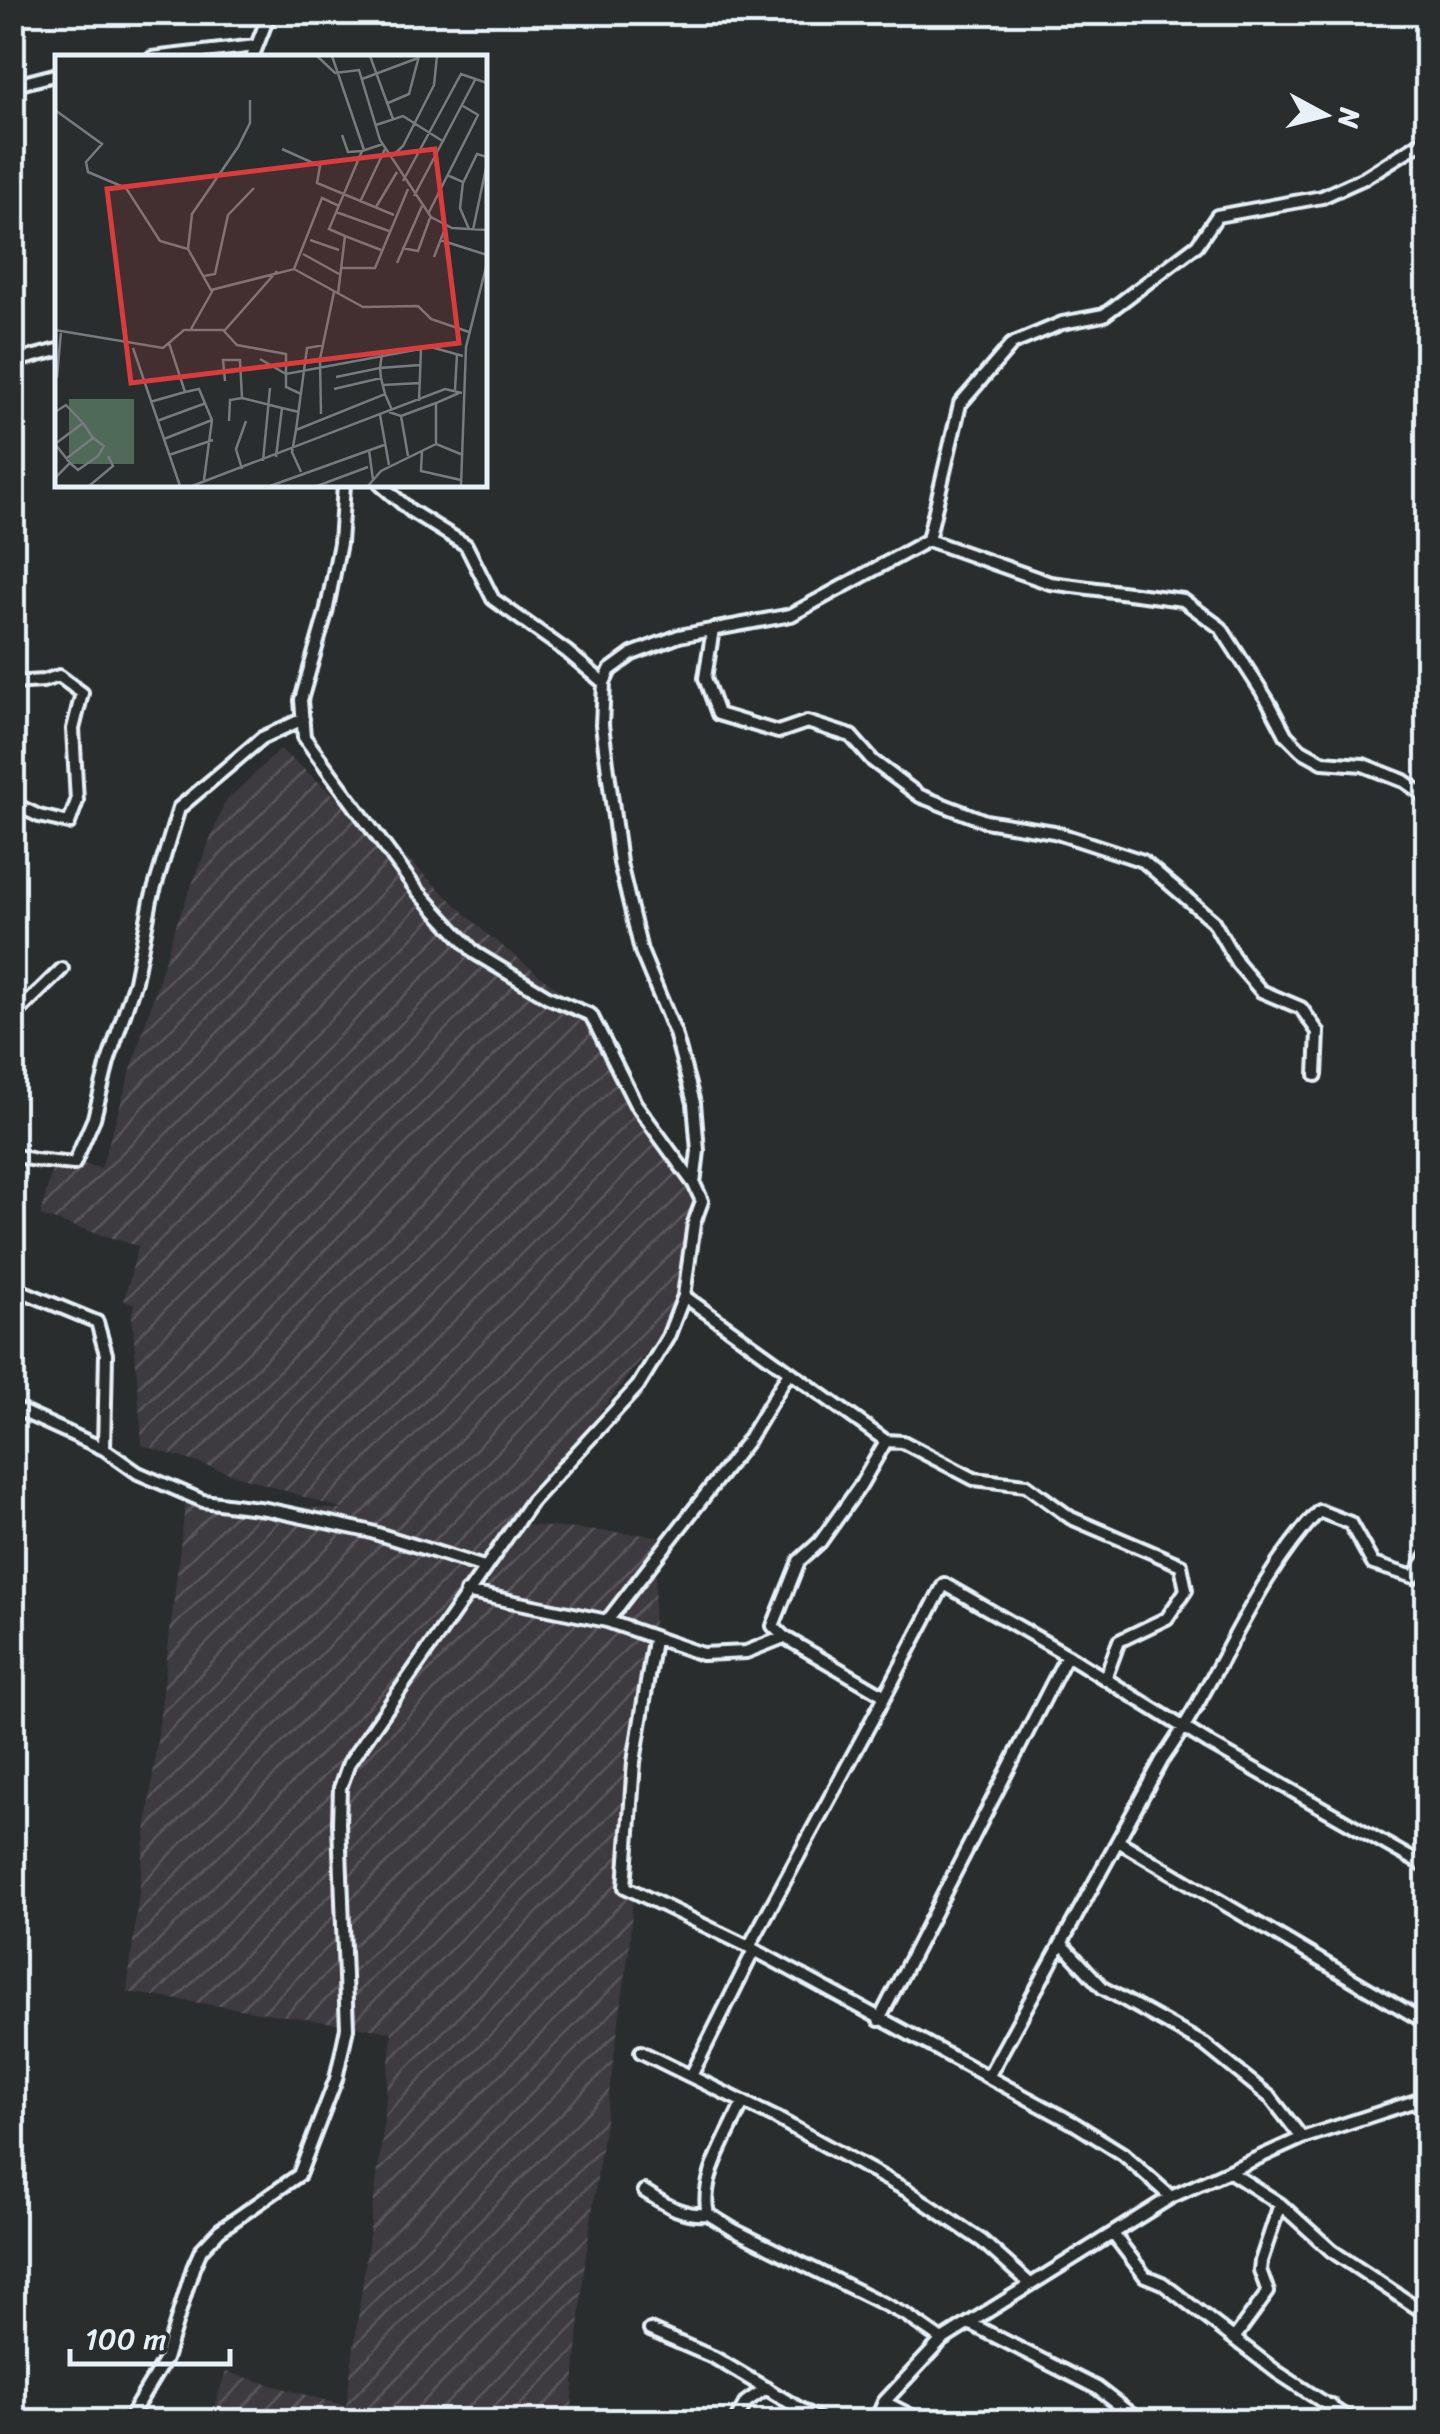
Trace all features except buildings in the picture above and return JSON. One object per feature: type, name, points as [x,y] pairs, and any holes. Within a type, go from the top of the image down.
[{"type":"street","points":[[203,55],[254,52],[270,12]]},
{"type":"street","points":[[12,86],[55,75]]},
{"type":"street","points":[[928,540],[960,404],[1012,344],[1062,323],[1104,314],[1197,245],[1218,216],[1322,197],[1364,178],[1428,138]]},
{"type":"street","points":[[12,362],[55,351]]},
{"type":"street","points":[[127,2422],[165,2359],[192,2268],[202,2250],[220,2230],[293,2181],[304,2166],[336,2079],[348,2028],[339,1823],[342,1776],[532,1501],[638,1386],[668,1337],[684,1296],[694,1223],[702,1201],[694,1184],[634,1103],[591,1015],[548,997],[475,952],[416,890],[304,738],[302,700],[326,613],[347,488]]},
{"type":"street","points":[[385,488],[466,545],[493,599],[604,682]]},
{"type":"street","points":[[694,1184],[698,1151],[694,1103],[675,1034],[641,951],[620,863],[602,725],[604,682],[610,670],[632,654],[679,636],[790,615],[928,540],[1050,583],[1182,600],[1221,628],[1286,735],[1301,750],[1324,762],[1363,765],[1404,780],[1428,798]]},
{"type":"street","points":[[714,629],[705,678],[718,714],[778,732],[807,722],[851,736],[873,762],[920,796],[985,821],[1054,832],[1143,861],[1214,920],[1237,964],[1261,991],[1301,1008],[1318,1032],[1316,1075]]},
{"type":"street","points":[[12,682],[43,682],[58,676],[82,692],[74,729],[78,801],[69,822],[39,816],[12,803]]},
{"type":"street","points":[[12,1154],[74,1164],[94,1118],[135,981],[151,900],[179,808],[262,738],[303,718]]},
{"type":"street","points":[[12,1018],[62,969]]},
{"type":"street","points":[[12,1287],[97,1322],[106,1354],[104,1448]]},
{"type":"street","points":[[684,1296],[886,1441],[904,1442],[974,1479],[1026,1484],[1071,1518],[1181,1564],[1186,1590],[1166,1618],[1120,1641],[1105,1679]]},
{"type":"street","points":[[607,1622],[748,1440],[789,1372]]},
{"type":"street","points":[[12,1408],[104,1448],[138,1472],[203,1500],[368,1531],[484,1568]]},
{"type":"street","points":[[885,1696],[784,1638],[773,1626],[799,1561],[830,1528],[886,1441]]},
{"type":"street","points":[[988,2077],[1162,1760],[1184,1729],[1293,1539],[1319,1511],[1350,1523],[1373,1564],[1414,1576],[1428,1555]]},
{"type":"street","points":[[692,2076],[751,1948],[944,1584],[1068,1655],[1184,1729],[1428,1868]]},
{"type":"street","points":[[466,1592],[607,1622],[702,1654],[746,1652],[784,1638]]},
{"type":"street","points":[[654,1640],[634,1762],[625,1887],[751,1948],[1075,2124],[1123,2154],[1170,2197]]},
{"type":"street","points":[[879,2020],[1068,1655]]},
{"type":"street","points":[[1118,1841],[1428,2024]]},
{"type":"street","points":[[1062,1944],[1103,1988],[1172,2024],[1271,2098],[1302,2138]]},
{"type":"street","points":[[642,2052],[908,2191],[982,2240],[1028,2284]]},
{"type":"street","points":[[875,2422],[884,2402],[942,2340],[1170,2197],[1302,2138],[1422,2100],[1428,2120]]},
{"type":"street","points":[[708,2214],[704,2198],[708,2178],[743,2102]]},
{"type":"street","points":[[1230,2172],[1280,2204],[1332,2251],[1428,2315]]},
{"type":"street","points":[[644,2191],[689,2216],[708,2214],[906,2315],[942,2340]]},
{"type":"street","points":[[1235,2337],[1268,2292],[1260,2261],[1280,2204]]},
{"type":"street","points":[[1113,2234],[1145,2276],[1162,2283],[1276,2372],[1354,2422]]},
{"type":"street","points":[[969,2322],[1097,2388],[1142,2422]]},
{"type":"street","points":[[650,2330],[715,2358],[822,2422]]},
{"type":"street","points":[[735,2422],[746,2402],[766,2388]]},
{"type":"street","points":[[884,2402],[923,2422]]},
{"type":"street","points":[[1317,2422],[1331,2405]]},
{"type":"shaded area","points":[[280,749],[394,846],[487,934],[589,1014],[624,1094],[702,1190],[706,1218],[692,1292],[515,1524],[659,1536],[629,1950],[584,2270],[571,2421],[209,2421],[226,2372],[346,2406],[382,2140],[392,2032],[127,1992],[186,1498],[345,1510],[142,1445],[134,1304],[124,1300],[138,1246],[40,1216],[55,1159],[101,1168],[174,930],[225,802]]}]
